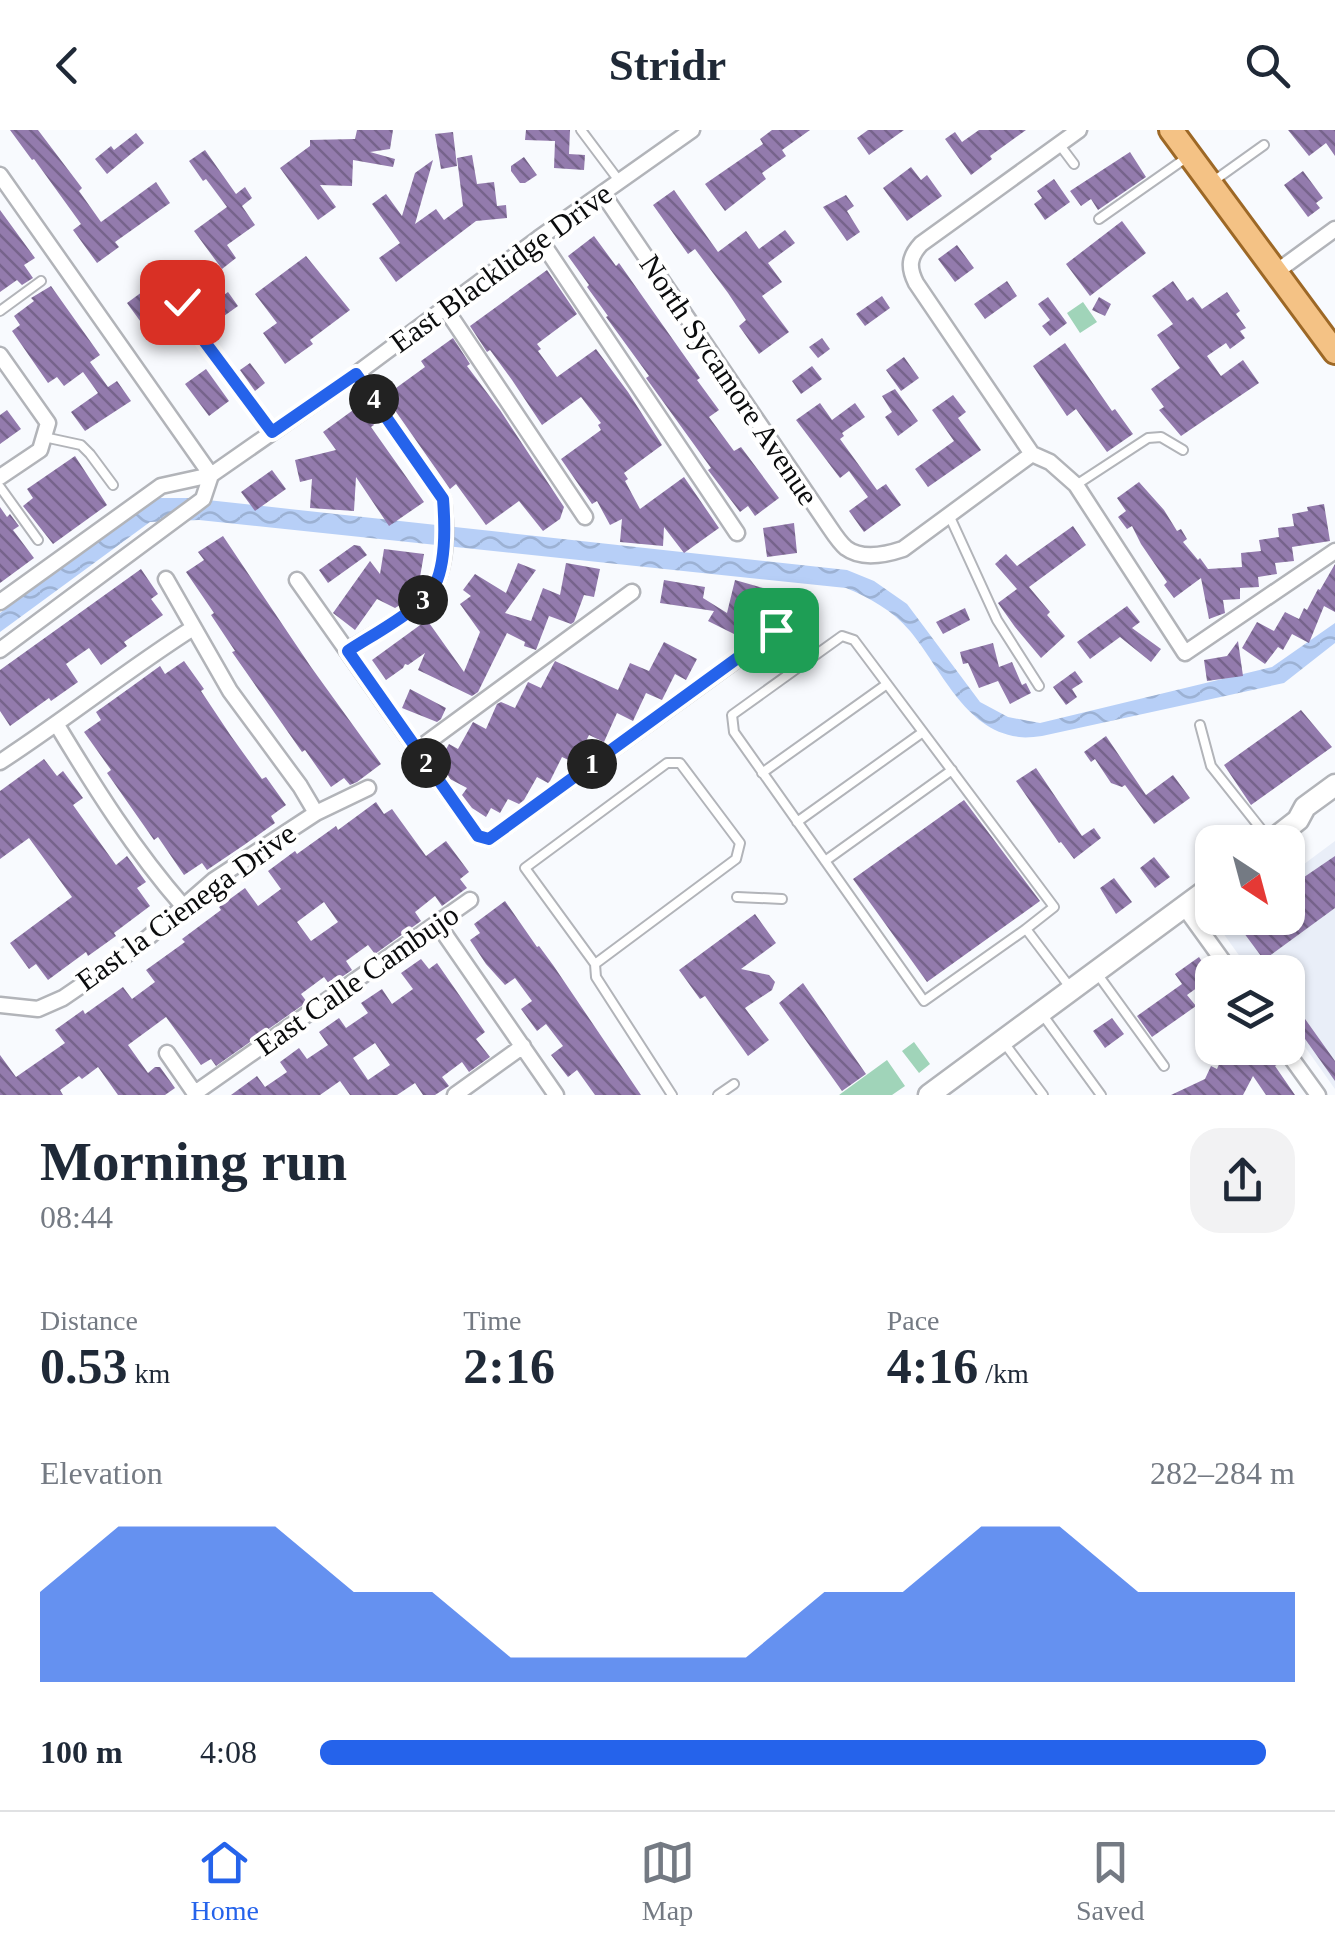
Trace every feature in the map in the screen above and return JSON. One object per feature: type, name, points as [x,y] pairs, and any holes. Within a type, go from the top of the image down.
[{"type":"main road","points":[[1171,130],[1335,352]]},
{"type":"main road","points":[[1292,825],[1305,807],[1335,785]]},
{"type":"main road","points":[[1298,820],[1316,816],[1335,802]]},
{"type":"main road","points":[[929,1095],[1195,899]]},
{"type":"street","name":"East Blacklidge Drive","points":[[0,602],[160,486],[211,475],[692,130]]},
{"type":"street","points":[[1079,130],[914,252],[910,267],[916,283],[1032,454],[1050,462],[1076,485],[1185,653],[1335,551]]},
{"type":"street","points":[[0,175],[211,475],[204,499],[0,650]]},
{"type":"street","name":"North Sycamore Avenue","points":[[603,194],[846,548],[865,555],[903,549],[949,515]]},
{"type":"street","points":[[1276,272],[1335,228]]},
{"type":"street","points":[[539,238],[737,534]]},
{"type":"street","points":[[445,308],[584,517]]},
{"type":"street","points":[[0,356],[48,423],[40,450],[0,477]]},
{"type":"street","points":[[348,651],[419,604],[435,586],[445,517],[443,499],[356,374]]},
{"type":"street","points":[[949,515],[1032,454]]},
{"type":"street","points":[[166,578],[230,691],[316,813]]},
{"type":"street","points":[[297,580],[478,836],[489,839],[776,630],[793,602]]},
{"type":"street","points":[[417,750],[632,592]]},
{"type":"street","points":[[0,762],[192,628]]},
{"type":"street","points":[[57,725],[102,799],[183,906]]},
{"type":"street","name":"East la Cienega Drive","points":[[0,1005],[38,1009],[63,998],[136,948],[214,880],[316,813],[368,788]]},
{"type":"street","name":"East Calle Cambujo","points":[[196,1094],[470,900]]},
{"type":"street","points":[[1184,907],[1218,955]]},
{"type":"street","points":[[438,923],[556,1095]]},
{"type":"street","points":[[455,1095],[523,1046]]},
{"type":"street","points":[[166,1053],[196,1094]]},
{"type":"street","points":[[1296,1065],[1318,1095]]},
{"type":"lane","points":[[582,130],[620,182]]},
{"type":"lane","points":[[1059,144],[1074,164]]},
{"type":"lane","points":[[1210,183],[1264,145]]},
{"type":"lane","points":[[1099,218],[1190,155]]},
{"type":"lane","points":[[201,266],[182,302],[182,311],[272,432]]},
{"type":"lane","points":[[0,311],[41,280]]},
{"type":"lane","points":[[44,437],[81,446],[112,485]]},
{"type":"lane","points":[[1076,485],[1148,438],[1160,437],[1183,450]]},
{"type":"lane","points":[[0,486],[38,540]]},
{"type":"lane","points":[[949,515],[998,620],[1039,686]]},
{"type":"lane","points":[[842,636],[854,640],[923,732],[1054,907],[924,1001],[734,732],[732,715],[842,636]]},
{"type":"lane","points":[[762,773],[887,684]]},
{"type":"lane","points":[[1200,726],[1211,766],[1258,825]]},
{"type":"lane","points":[[797,822],[923,732]]},
{"type":"lane","points":[[595,964],[736,859],[740,844],[680,763],[667,763],[525,868],[595,964],[596,977],[672,1095]]},
{"type":"lane","points":[[825,861],[952,770]]},
{"type":"lane","points":[[736,897],[782,899]]},
{"type":"lane","points":[[1026,930],[1072,990]]},
{"type":"lane","points":[[1096,972],[1164,1066]]},
{"type":"lane","points":[[1041,1012],[1101,1095]]},
{"type":"lane","points":[[1002,1041],[1043,1095]]},
{"type":"lane","points":[[718,1095],[734,1084]]},
{"type":"shaded area","points":[[1335,841],[1335,1089],[1305,1047],[1305,955],[1239,955],[1224,935],[1305,935],[1305,863]]},
{"type":"green space","points":[[1083,302],[1097,322],[1080,333],[1067,313]]},
{"type":"green space","points":[[914,1042],[930,1064],[919,1073],[902,1051]]},
{"type":"green space","points":[[887,1060],[905,1086],[892,1095],[839,1095]]},
{"type":"water","points":[[159,498],[189,498],[847,570],[874,581],[907,604],[980,702],[1008,717],[1040,723],[1272,667],[1335,623],[1335,643],[1284,683],[1042,736],[1019,737],[983,723],[956,695],[903,624],[880,605],[846,588],[199,520],[150,522],[0,632],[0,613]]},
{"type":"building","points":[[10,130],[38,130],[82,188],[79,191],[101,222],[156,182],[170,203],[115,242],[119,247],[97,263],[73,230],[81,224]]},
{"type":"building","points":[[357,130],[393,130],[390,149],[370,152],[395,159],[393,167],[353,160],[352,186],[320,185],[336,207],[318,220],[280,168],[310,146],[310,140],[355,139]]},
{"type":"building","points":[[526,130],[570,130],[569,154],[585,155],[584,170],[554,168],[555,141],[525,140]]},
{"type":"building","points":[[772,130],[810,130],[782,150],[786,156],[762,173],[766,179],[725,211],[705,184],[763,144],[760,139]]},
{"type":"building","points":[[868,130],[904,130],[869,155],[857,138]]},
{"type":"building","points":[[979,130],[1026,130],[971,175],[945,139],[955,132],[962,142]]},
{"type":"building","points":[[1288,130],[1335,130],[1335,156],[1326,143],[1309,156]]},
{"type":"building","points":[[453,132],[457,166],[441,169],[435,134]]},
{"type":"building","points":[[136,133],[144,143],[107,174],[95,159]]},
{"type":"building","points":[[205,150],[236,194],[245,187],[252,198],[242,206],[255,225],[227,245],[236,258],[222,269],[194,231],[227,207],[189,161]]},
{"type":"building","points":[[1130,152],[1146,177],[1098,210],[1091,199],[1081,206],[1070,191]]},
{"type":"building","points":[[472,155],[477,184],[494,182],[497,206],[506,205],[507,218],[476,221],[396,282],[379,258],[400,243],[372,204],[386,194],[402,216],[415,173],[433,160],[415,224],[436,209],[444,220],[463,206],[457,158]]},
{"type":"building","points":[[524,157],[537,175],[520,183],[511,166]]},
{"type":"building","points":[[911,167],[921,180],[927,175],[942,196],[907,221],[883,188]]},
{"type":"building","points":[[1303,171],[1323,198],[1316,203],[1320,208],[1308,217],[1284,185]]},
{"type":"building","points":[[1054,179],[1070,202],[1045,220],[1034,204],[1042,198],[1037,191]]},
{"type":"building","points":[[674,190],[718,252],[746,231],[759,249],[785,230],[795,243],[768,263],[782,282],[762,296],[789,332],[759,354],[739,326],[746,320],[728,293],[695,249],[688,254],[653,205]]},
{"type":"building","points":[[846,195],[854,206],[847,211],[860,232],[847,241],[823,207]]},
{"type":"building","points":[[0,210],[35,258],[24,265],[33,278],[22,285],[17,280],[0,292]]},
{"type":"building","points":[[1122,221],[1146,253],[1090,296],[1066,264]]},
{"type":"building","points":[[594,236],[616,266],[619,263],[700,378],[697,380],[719,410],[709,417],[734,451],[741,447],[779,498],[755,516],[748,506],[740,512],[708,470],[711,468],[646,378],[649,376],[568,256]]},
{"type":"building","points":[[957,245],[974,268],[955,282],[938,259]]},
{"type":"building","points":[[306,256],[350,310],[285,364],[263,333],[277,323],[255,294]]},
{"type":"building","points":[[547,270],[577,314],[537,344],[541,349],[538,351],[557,377],[596,349],[628,392],[662,445],[624,473],[640,509],[684,477],[719,528],[684,553],[664,527],[663,546],[620,542],[622,519],[610,525],[597,501],[592,504],[561,459],[601,430],[601,423],[581,397],[542,425],[470,326]]},
{"type":"building","points":[[1007,281],[1017,296],[985,319],[974,304]]},
{"type":"building","points":[[1173,281],[1187,301],[1193,297],[1202,309],[1227,292],[1240,311],[1236,314],[1246,328],[1240,331],[1245,338],[1230,349],[1226,343],[1207,356],[1221,376],[1243,360],[1259,383],[1181,436],[1159,410],[1164,407],[1151,389],[1180,368],[1157,335],[1173,324],[1152,296]]},
{"type":"building","points":[[51,286],[100,355],[90,362],[108,387],[117,381],[131,401],[85,431],[71,412],[98,393],[83,372],[64,386],[57,377],[48,383],[12,331],[20,325],[14,316],[34,301],[31,298]]},
{"type":"building","points":[[146,289],[170,322],[151,336],[127,303]]},
{"type":"building","points":[[228,292],[238,306],[210,326],[200,312]]},
{"type":"building","points":[[882,296],[890,308],[865,326],[856,314]]},
{"type":"building","points":[[1048,297],[1067,323],[1050,336],[1042,326],[1050,320],[1038,304]]},
{"type":"building","points":[[1099,297],[1111,304],[1105,316],[1092,310]]},
{"type":"building","points":[[453,338],[470,364],[467,366],[564,507],[560,519],[543,531],[519,501],[486,525],[456,484],[450,489],[385,396],[425,367],[421,361]]},
{"type":"building","points":[[822,338],[830,349],[818,358],[809,347]]},
{"type":"building","points":[[1065,343],[1112,411],[1115,409],[1133,434],[1107,452],[1076,409],[1067,416],[1033,366]]},
{"type":"building","points":[[904,357],[919,378],[901,391],[886,370]]},
{"type":"building","points":[[250,363],[265,383],[255,391],[240,370]]},
{"type":"building","points":[[812,366],[822,379],[801,394],[792,381]]},
{"type":"building","points":[[206,369],[229,401],[209,416],[185,384]]},
{"type":"building","points":[[895,389],[918,421],[898,436],[885,417],[892,412],[882,396]]},
{"type":"building","points":[[953,395],[966,412],[958,418],[981,450],[928,487],[915,469],[954,441],[932,410]]},
{"type":"building","points":[[820,403],[832,420],[855,403],[865,417],[842,433],[840,439],[877,490],[886,484],[901,505],[864,532],[849,511],[868,497],[849,471],[840,478],[796,420]]},
{"type":"building","points":[[360,405],[424,502],[389,526],[356,477],[354,511],[310,508],[312,479],[300,482],[295,460],[336,450],[323,432]]},
{"type":"building","points":[[7,410],[21,429],[0,444],[0,415]]},
{"type":"building","points":[[75,456],[107,505],[53,544],[23,506],[33,498],[27,489]]},
{"type":"building","points":[[272,470],[286,489],[255,511],[241,492]]},
{"type":"building","points":[[1139,482],[1177,531],[1181,529],[1187,539],[1183,542],[1208,569],[1242,567],[1241,553],[1261,551],[1259,540],[1279,537],[1278,528],[1294,526],[1292,514],[1308,511],[1307,507],[1324,504],[1330,541],[1292,547],[1294,561],[1275,563],[1277,574],[1258,577],[1259,587],[1240,588],[1240,599],[1223,600],[1225,613],[1209,619],[1201,578],[1174,598],[1132,526],[1127,529],[1118,517],[1126,511],[1117,498]]},
{"type":"building","points":[[0,507],[19,526],[13,530],[34,558],[0,583]]},
{"type":"building","points":[[794,523],[797,553],[767,557],[763,528]]},
{"type":"building","points":[[1073,526],[1086,545],[1029,587],[1065,636],[1041,658],[998,603],[1017,589],[995,564],[1006,554],[1017,566]]},
{"type":"building","points":[[223,536],[381,764],[357,782],[350,785],[344,778],[331,787],[305,750],[302,752],[232,652],[235,651],[211,615],[214,613],[186,572],[204,560],[198,552]]},
{"type":"building","points":[[354,545],[367,555],[328,583],[319,570]]},
{"type":"building","points":[[384,549],[424,554],[420,577],[416,576],[395,608],[377,599],[355,630],[333,613],[370,561],[380,574]]},
{"type":"building","points":[[518,563],[536,570],[505,613],[531,621],[543,588],[560,595],[566,563],[600,569],[594,597],[584,595],[571,624],[549,616],[536,650],[507,633],[478,692],[472,696],[418,670],[425,653],[386,680],[372,660],[427,620],[464,672],[480,632],[460,604],[471,596],[463,590],[475,574],[506,593]]},
{"type":"building","points":[[1335,564],[1335,612],[1324,606],[1309,643],[1292,634],[1283,650],[1278,647],[1265,664],[1242,648],[1257,622],[1274,631],[1285,612],[1299,619]]},
{"type":"building","points":[[141,569],[158,594],[151,599],[163,615],[124,642],[127,646],[101,665],[89,648],[66,664],[78,682],[10,726],[0,711],[0,670]]},
{"type":"building","points":[[664,580],[705,587],[703,598],[727,613],[735,580],[767,589],[746,640],[708,621],[714,611],[660,603]]},
{"type":"building","points":[[1127,606],[1140,622],[1132,628],[1161,649],[1151,662],[1120,637],[1090,659],[1077,642]]},
{"type":"building","points":[[965,608],[970,620],[943,634],[936,622]]},
{"type":"building","points":[[1238,641],[1243,676],[1207,681],[1204,660],[1227,656]]},
{"type":"building","points":[[664,642],[697,659],[686,680],[675,674],[662,700],[646,693],[633,721],[617,713],[604,742],[589,735],[575,763],[562,757],[550,781],[537,777],[519,804],[508,799],[500,813],[491,808],[486,817],[472,808],[462,795],[467,788],[450,779],[450,769],[439,762],[449,744],[458,749],[473,722],[486,729],[497,704],[515,708],[528,682],[541,688],[555,661],[618,690],[630,663],[649,671]]},
{"type":"building","points":[[993,643],[999,667],[1012,662],[1022,685],[1026,683],[1031,693],[1010,704],[998,681],[979,688],[968,663],[963,664],[960,652]]},
{"type":"building","points":[[184,661],[231,736],[286,805],[271,816],[275,823],[244,845],[207,870],[202,863],[184,875],[107,773],[111,770],[84,732],[101,720],[96,712],[160,666],[165,674]]},
{"type":"building","points":[[1075,671],[1083,682],[1072,689],[1077,697],[1066,705],[1053,687]]},
{"type":"building","points":[[410,689],[446,708],[441,719],[437,722],[402,708]]},
{"type":"building","points":[[1301,710],[1332,747],[1251,805],[1224,765]]},
{"type":"building","points":[[1106,736],[1146,795],[1173,775],[1190,798],[1154,824],[1125,785],[1111,783],[1095,759],[1091,762],[1084,752]]},
{"type":"building","points":[[44,759],[57,776],[63,771],[83,798],[73,805],[116,865],[127,856],[146,882],[137,888],[150,906],[114,933],[116,936],[48,980],[36,964],[29,969],[10,943],[72,897],[29,838],[0,859],[0,791]]},
{"type":"building","points":[[1036,768],[1082,836],[1094,828],[1101,838],[1074,859],[1016,781]]},
{"type":"building","points":[[964,800],[1040,901],[927,982],[853,879]]},
{"type":"building","points":[[376,802],[384,814],[392,809],[426,856],[446,841],[469,872],[460,879],[467,888],[442,906],[435,896],[415,912],[421,921],[375,954],[368,945],[346,961],[352,970],[330,985],[324,977],[301,994],[307,1002],[216,1066],[211,1059],[201,1065],[166,1017],[128,1045],[148,1073],[160,1067],[175,1088],[165,1095],[118,1095],[98,1067],[60,1090],[63,1095],[0,1095],[0,1055],[16,1077],[65,1043],[55,1030],[123,987],[132,999],[155,982],[146,970],[185,942],[182,939],[221,910],[219,907],[245,888],[258,906],[281,889],[268,871],[336,826],[338,830]],"holes":[[[324,902],[338,922],[311,941],[297,922]]]},
{"type":"building","points":[[1335,856],[1335,908],[1305,930],[1305,876]]},
{"type":"building","points":[[1154,857],[1170,877],[1155,888],[1140,868]]},
{"type":"building","points":[[1114,878],[1132,902],[1116,914],[1100,888]]},
{"type":"building","points":[[505,901],[641,1095],[595,1095],[577,1070],[568,1077],[551,1055],[563,1046],[546,1024],[537,1031],[521,1009],[532,1001],[515,978],[505,985],[486,964],[470,940],[480,933],[474,924]]},
{"type":"building","points":[[755,914],[776,943],[741,969],[769,975],[775,982],[772,990],[745,1008],[769,1040],[748,1056],[705,996],[700,999],[679,970]]},
{"type":"building","points":[[1245,935],[1298,935],[1271,955],[1260,955]]},
{"type":"building","points":[[421,959],[429,969],[437,963],[485,1032],[476,1039],[490,1057],[469,1072],[462,1062],[442,1077],[449,1086],[435,1095],[423,1095],[415,1083],[397,1095],[350,1095],[340,1081],[320,1095],[231,1095],[257,1076],[265,1087],[287,1072],[280,1062],[299,1048],[307,1059],[328,1045],[319,1032],[339,1018],[346,1028],[368,1013],[361,1003],[382,989],[392,1004],[413,989],[401,973]],"holes":[[[375,1043],[390,1065],[368,1080],[353,1058]]]},
{"type":"building","points":[[1195,960],[1195,989],[1187,995],[1195,1007],[1152,1037],[1137,1016],[1182,984],[1175,974]]},
{"type":"building","points":[[803,983],[866,1074],[842,1091],[779,1003]]},
{"type":"building","points":[[1112,1018],[1124,1034],[1105,1048],[1093,1031]]},
{"type":"building","points":[[1305,1019],[1335,1061],[1335,1081],[1305,1039]]},
{"type":"building","points":[[1219,1065],[1276,1065],[1295,1095],[1266,1095],[1253,1076],[1243,1095],[1171,1095],[1205,1079],[1211,1066],[1217,1069]]},
{"type":"route","points":[[182,302],[182,311],[272,432],[356,374],[443,499],[442,555],[435,586],[419,604],[348,651],[478,836],[489,839],[776,630]]}]
